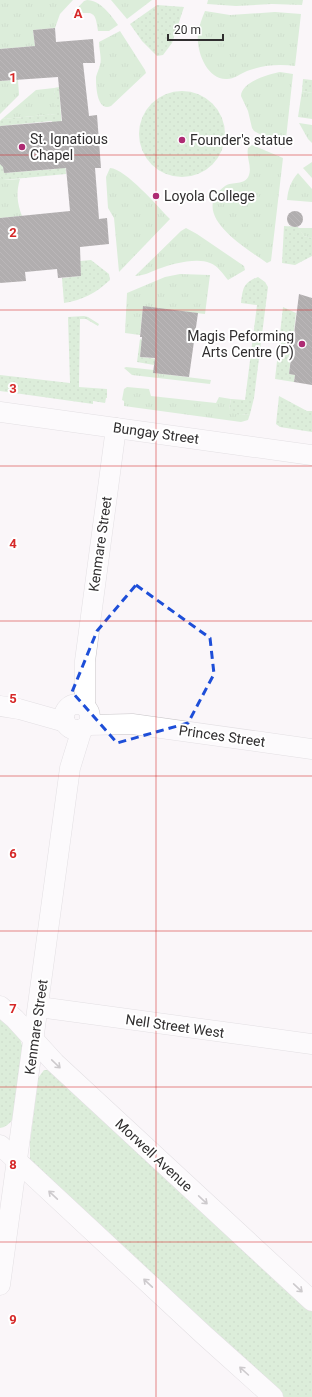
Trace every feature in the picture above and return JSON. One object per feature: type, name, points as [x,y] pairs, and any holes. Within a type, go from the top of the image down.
[{"type":"street","name":"Bungay Street","points":[[0,412],[312,455]]},
{"type":"street","name":"Kenmare Street","points":[[0,1285],[7,1182],[18,1161],[116,428]]},
{"type":"street","name":"Princes Street","points":[[0,706],[312,749]]},
{"type":"street","name":"Morwell Avenue","points":[[0,1006],[15,1019],[55,1063],[312,1301]]},
{"type":"street","name":"Nell Street West","points":[[39,1007],[312,1044]]},
{"type":"street","points":[[0,1145],[273,1397]]},
{"type":"highlighted area","points":[[136,585],[210,638],[214,674],[188,723],[117,743],[72,692],[97,631]]},
{"type":"green space","points":[[0,0],[73,0],[60,14],[55,28],[33,30],[35,46],[0,49]]},
{"type":"green space","points":[[87,0],[101,5],[118,25],[109,31],[98,31],[96,19],[92,14],[72,14],[84,1]]},
{"type":"green space","points":[[111,0],[152,0],[127,19]]},
{"type":"green space","points":[[208,0],[303,0],[302,5],[272,4],[236,6],[207,4]]},
{"type":"green space","points":[[157,5],[184,7],[172,43],[163,55],[157,56],[142,41],[130,24]]},
{"type":"green space","points":[[205,11],[230,15],[275,12],[301,14],[295,66],[277,65],[259,67],[230,79],[220,78],[214,75],[204,63],[198,41],[198,31]]},
{"type":"green space","points":[[120,31],[146,73],[111,106],[106,107],[98,98],[96,87],[96,77],[101,63],[99,42]]},
{"type":"green space","points":[[280,72],[293,74],[285,148],[254,131],[248,111],[241,96],[242,91],[250,83]]},
{"type":"green space","points":[[303,79],[312,80],[312,93],[302,91]]},
{"type":"green space","points":[[18,80],[19,95],[0,114],[0,81]]},
{"type":"green space","points":[[59,87],[62,130],[53,131],[52,121],[0,126],[0,121],[2,119],[56,114],[54,88]]},
{"type":"green space","points":[[54,88],[57,114],[2,119],[36,90]]},
{"type":"green space","points":[[182,91],[198,94],[206,98],[218,110],[222,118],[225,134],[222,150],[218,158],[206,170],[198,174],[182,177],[166,174],[158,170],[146,158],[142,150],[139,134],[142,118],[146,110],[158,98],[166,94]]},
{"type":"green space","points":[[302,91],[312,93],[312,119],[298,117]]},
{"type":"green space","points":[[299,123],[312,125],[312,143],[308,139]]},
{"type":"green space","points":[[252,145],[283,158],[271,261],[267,263],[246,249],[224,229],[216,219],[213,208],[215,197],[225,186],[245,181],[249,175],[248,148]]},
{"type":"green space","points":[[65,159],[66,174],[3,180],[0,177],[0,164],[3,165],[4,173],[56,169]]},
{"type":"green space","points":[[312,162],[312,178],[303,168]]},
{"type":"green space","points":[[110,168],[117,170],[133,181],[170,219],[119,272],[114,218],[108,208],[106,177]]},
{"type":"green space","points":[[298,173],[312,189],[312,202],[287,200],[290,185]]},
{"type":"green space","points":[[0,177],[4,180],[20,179],[18,198],[22,216],[0,218]]},
{"type":"green space","points":[[284,226],[298,227],[304,236],[312,238],[312,256],[295,265],[282,263]]},
{"type":"green space","points":[[186,228],[244,266],[245,270],[228,280],[213,264],[205,261],[191,261],[170,265],[144,275],[135,276],[181,231]]},
{"type":"green space","points":[[298,228],[312,228],[312,238],[304,236]]},
{"type":"green space","points":[[91,260],[109,274],[110,280],[100,289],[89,295],[64,303],[62,278],[81,276],[80,261]]},
{"type":"green space","points":[[180,274],[210,275],[205,314],[143,307],[140,335],[125,333],[127,293],[165,277]]},
{"type":"green space","points":[[258,277],[265,282],[268,287],[254,398],[250,414],[241,415],[231,413],[229,409],[231,399],[245,400],[257,305],[241,303],[242,293],[249,281]]},
{"type":"green space","points":[[283,307],[296,313],[289,374],[295,375],[294,382],[275,379]]},
{"type":"green space","points":[[84,316],[99,324],[98,326],[86,319],[80,319],[79,387],[107,389],[107,398],[105,403],[93,401],[93,404],[0,391],[0,375],[70,383],[68,317]]},
{"type":"green space","points":[[140,339],[142,340],[140,357],[159,359],[154,365],[137,362]]},
{"type":"green space","points":[[124,368],[154,370],[154,373],[211,380],[210,384],[132,375]]},
{"type":"green space","points":[[127,387],[149,389],[151,396],[216,403],[219,397],[231,399],[229,409],[241,415],[250,414],[248,420],[241,422],[124,406],[124,401],[122,400],[124,389]]},
{"type":"green space","points":[[279,396],[307,411],[312,411],[312,432],[280,427],[276,424]]},
{"type":"green space","points":[[0,1016],[20,1039],[23,1051],[13,1119],[7,1125],[0,1128]]},
{"type":"green space","points":[[44,1070],[50,1070],[312,1308],[312,1397],[284,1397],[34,1167],[30,1159],[30,1142],[38,1078]]},
{"type":"building","points":[[55,28],[56,42],[93,39],[95,63],[83,63],[89,116],[97,115],[101,168],[95,168],[99,219],[107,218],[109,244],[80,247],[81,276],[58,278],[57,269],[25,272],[26,281],[0,283],[0,218],[70,211],[66,168],[4,173],[3,167],[0,164],[0,126],[62,121],[58,77],[0,81],[0,49],[35,46],[33,30]]},
{"type":"building","points":[[292,211],[298,211],[303,216],[301,225],[298,227],[292,227],[287,222],[287,216]]},
{"type":"building","name":"Magis Peforming Arts Centre (P)","points":[[299,294],[312,298],[312,385],[294,382],[295,375],[289,374]]},
{"type":"building","points":[[143,306],[198,313],[189,377],[153,373],[155,358],[140,357]]},
{"type":"place","name":"Founder's statue","points":[[182,140]]},
{"type":"place","name":"St. Ignatious Chapel","points":[[22,147]]},
{"type":"place","name":"Loyola College","points":[[156,196]]},
{"type":"place","name":"Magis Peforming Arts Centre (P)","points":[[302,344]]}]
